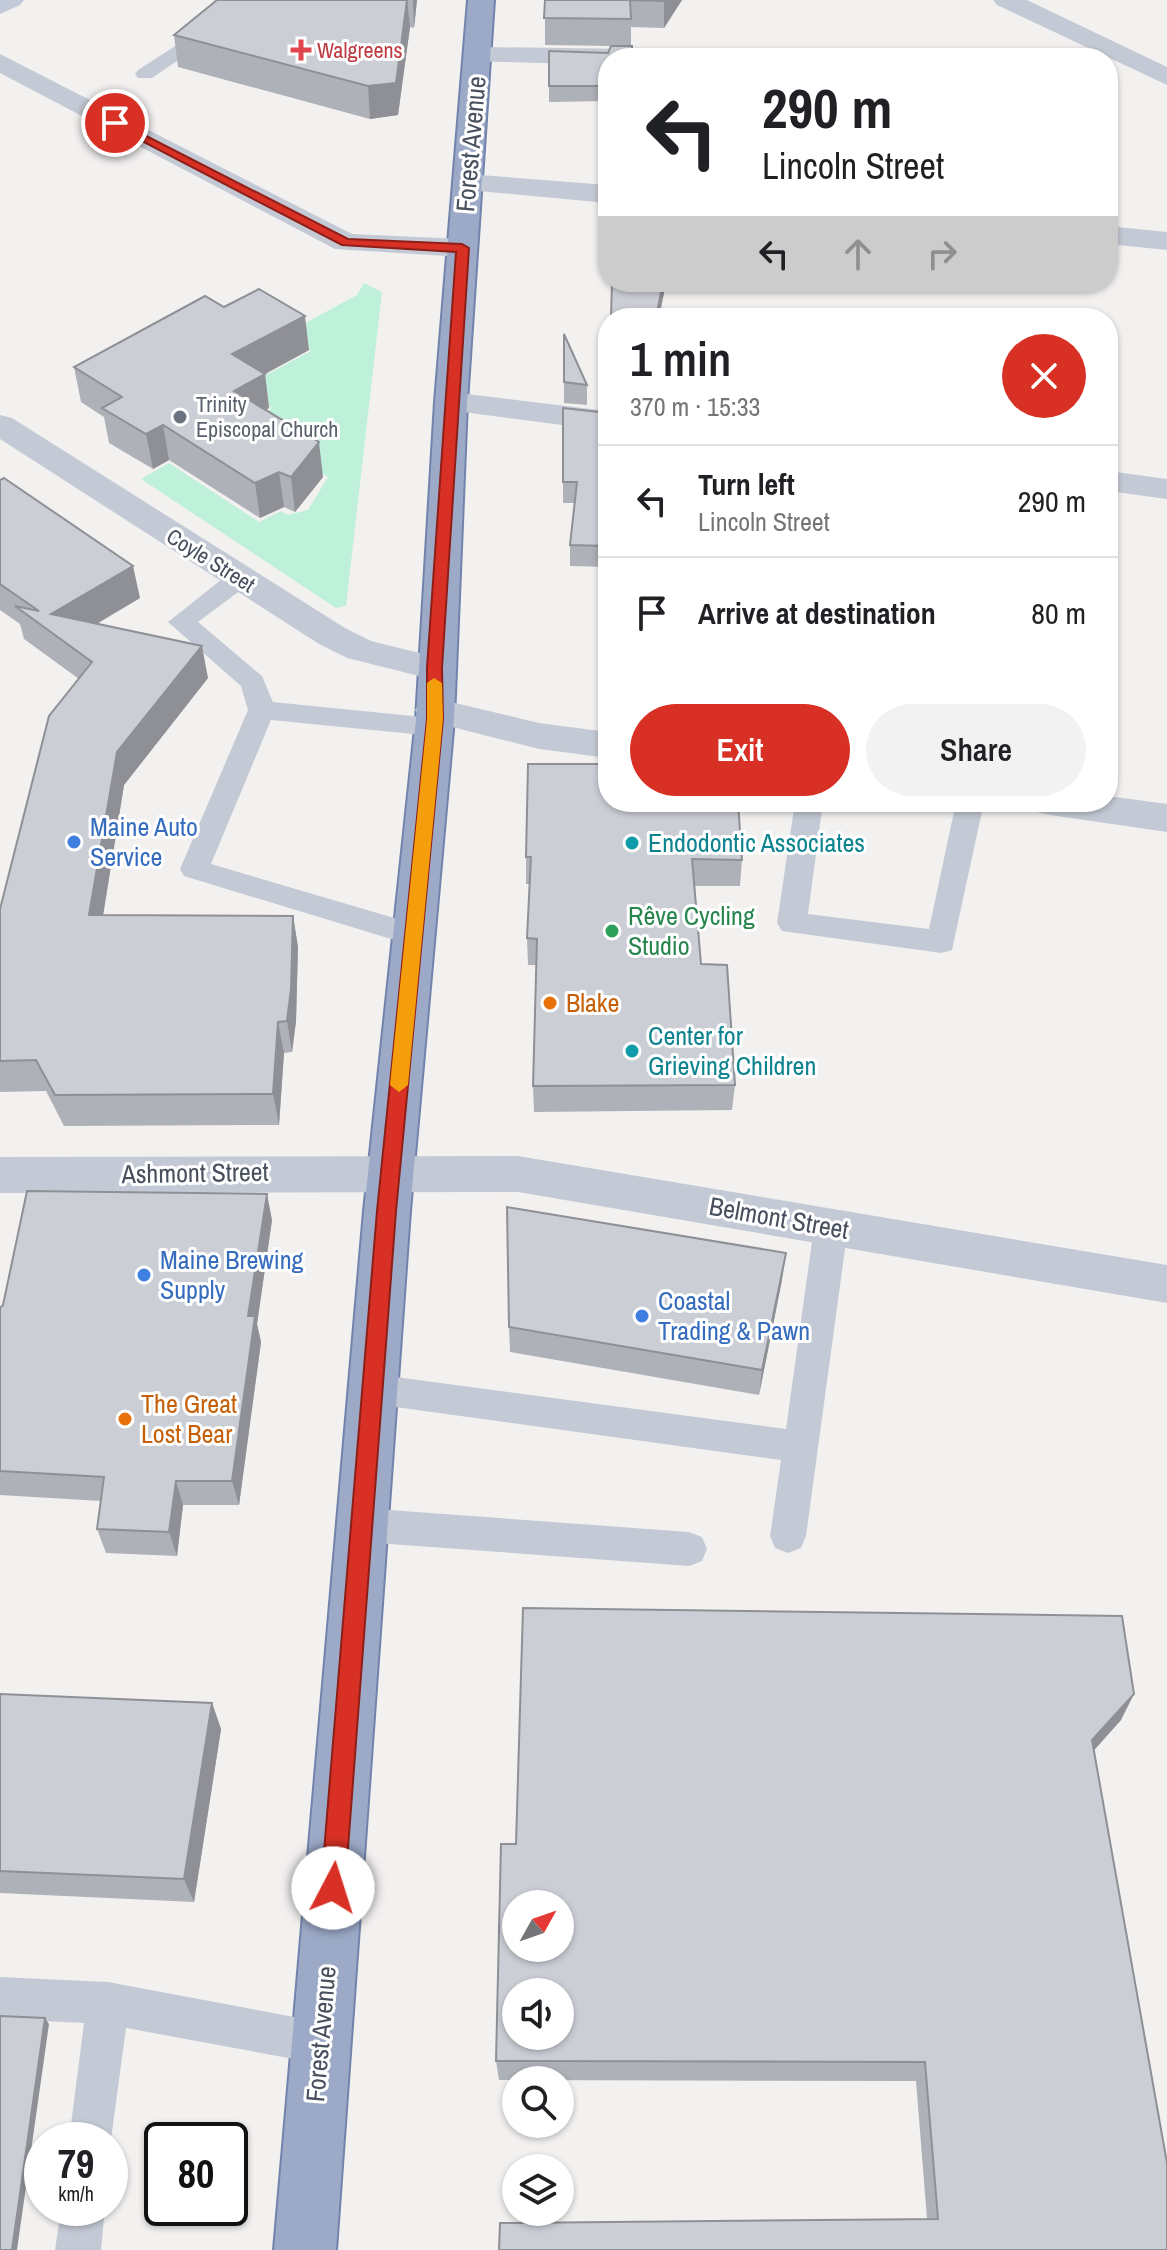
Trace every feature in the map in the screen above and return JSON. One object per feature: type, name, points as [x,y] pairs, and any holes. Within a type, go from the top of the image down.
[{"type":"highway","name":"Forest Avenue","points":[[305,2250],[390,1172],[434,702],[451,402],[480,55],[481,0]]},
{"type":"main road","points":[[0,6],[11,0]]},
{"type":"street","points":[[1006,0],[1106,48]]},
{"type":"street","points":[[1118,54],[1167,77]]},
{"type":"street","points":[[480,55],[598,57]]},
{"type":"street","points":[[0,62],[346,243],[462,248]]},
{"type":"street","points":[[467,183],[598,193]]},
{"type":"street","points":[[1118,236],[1167,241]]},
{"type":"street","points":[[451,402],[598,420]]},
{"type":"street","name":"Coyle Street","points":[[0,425],[240,578],[360,650],[434,702],[539,736],[598,744]]},
{"type":"street","points":[[1118,482],[1167,489]]},
{"type":"street","points":[[1118,811],[1167,818]]},
{"type":"street","name":"Ashmont Street","points":[[0,1175],[390,1172]]},
{"type":"street","name":"Belmont Street","points":[[390,1172],[518,1174],[1167,1284]]},
{"type":"lane","points":[[145,74],[176,56],[224,19],[223,10]]},
{"type":"lane","points":[[240,578],[181,622],[253,682],[262,710],[194,869],[414,935]]},
{"type":"lane","points":[[262,710],[434,702]]},
{"type":"lane","points":[[808,812],[792,923],[941,942],[968,812]]},
{"type":"lane","points":[[788,1536],[831,1227]]},
{"type":"lane","points":[[373,1389],[801,1447]]},
{"type":"lane","points":[[362,1525],[689,1549]]},
{"type":"lane","points":[[0,1998],[108,2003],[321,2043]]},
{"type":"lane","points":[[93,2122],[108,2003]]},
{"type":"lane","points":[[78,2250],[81,2226]]},
{"type":"green space","points":[[364,283],[382,292],[346,606],[336,608],[141,479],[169,463],[259,522],[281,511],[288,515],[308,510],[328,477],[244,425],[272,408],[242,388],[311,351],[285,334],[357,295]]},
{"type":"building","points":[[217,0],[407,0],[396,83],[368,86],[174,35]]},
{"type":"building","points":[[545,0],[630,0],[631,19],[544,18]]},
{"type":"building","points":[[611,46],[632,46],[632,48]]},
{"type":"building","points":[[549,51],[598,53],[598,86],[549,86]]},
{"type":"building","name":"Trinity Episcopal Church","points":[[259,289],[305,316],[232,354],[265,374],[234,391],[319,442],[291,477],[279,472],[255,483],[163,425],[146,434],[102,408],[122,397],[74,367],[205,296],[224,307]]},
{"type":"building","points":[[612,292],[661,292],[658,308],[611,308]]},
{"type":"building","points":[[564,334],[587,385],[564,382]]},
{"type":"building","points":[[563,408],[598,412],[598,546],[570,545],[577,482],[563,482]]},
{"type":"building","points":[[4,478],[133,566],[51,614],[202,646],[117,752],[89,915],[293,916],[291,989],[287,1021],[278,1022],[273,1094],[55,1095],[36,1060],[0,1061],[0,909],[49,716],[92,662],[15,606],[39,611],[0,584],[0,480]]},
{"type":"building","points":[[528,764],[598,764],[598,812],[739,812],[742,860],[692,859],[701,964],[727,965],[735,1085],[533,1086],[537,939],[527,938],[531,857],[526,857]]},
{"type":"building","points":[[27,1191],[267,1194],[248,1316],[255,1316],[232,1481],[176,1481],[169,1532],[97,1529],[104,1477],[0,1471],[0,1308]]},
{"type":"building","name":"Coastal Trading & Pawn","points":[[507,1207],[786,1253],[762,1370],[509,1327]]},
{"type":"building","points":[[523,1608],[1122,1616],[1134,1694],[1092,1740],[1167,2163],[1167,2250],[499,2250],[500,2223],[502,2226],[574,2226],[574,2222],[938,2219],[925,2062],[496,2061],[501,1844],[516,1844]]},
{"type":"building","points":[[0,1694],[212,1703],[184,1879],[0,1871]]},
{"type":"building","points":[[0,2016],[45,2018],[30,2122],[24,2122],[24,2166],[12,2250],[0,2250]]},
{"type":"slow traffic","points":[[399,1085],[435,719],[434,683]]},
{"type":"place","name":"Walgreens","points":[[301,50]]},
{"type":"place","name":"Trinity Episcopal Church","points":[[180,417]]},
{"type":"place","name":"Maine Auto Service","points":[[74,842]]},
{"type":"place","name":"Endodontic Associates","points":[[632,843]]},
{"type":"place","name":"Rêve Cycling Studio","points":[[612,931]]},
{"type":"place","name":"Blake","points":[[550,1003]]},
{"type":"place","name":"Center for Grieving Children","points":[[632,1051]]},
{"type":"place","name":"Maine Brewing Supply","points":[[144,1275]]},
{"type":"place","name":"Coastal Trading & Pawn","points":[[642,1316]]},
{"type":"place","name":"The Great Lost Bear","points":[[125,1419]]},
{"type":"route","points":[[115,123],[346,243],[462,248],[435,668],[435,719],[387,1211],[333,1888]]}]
